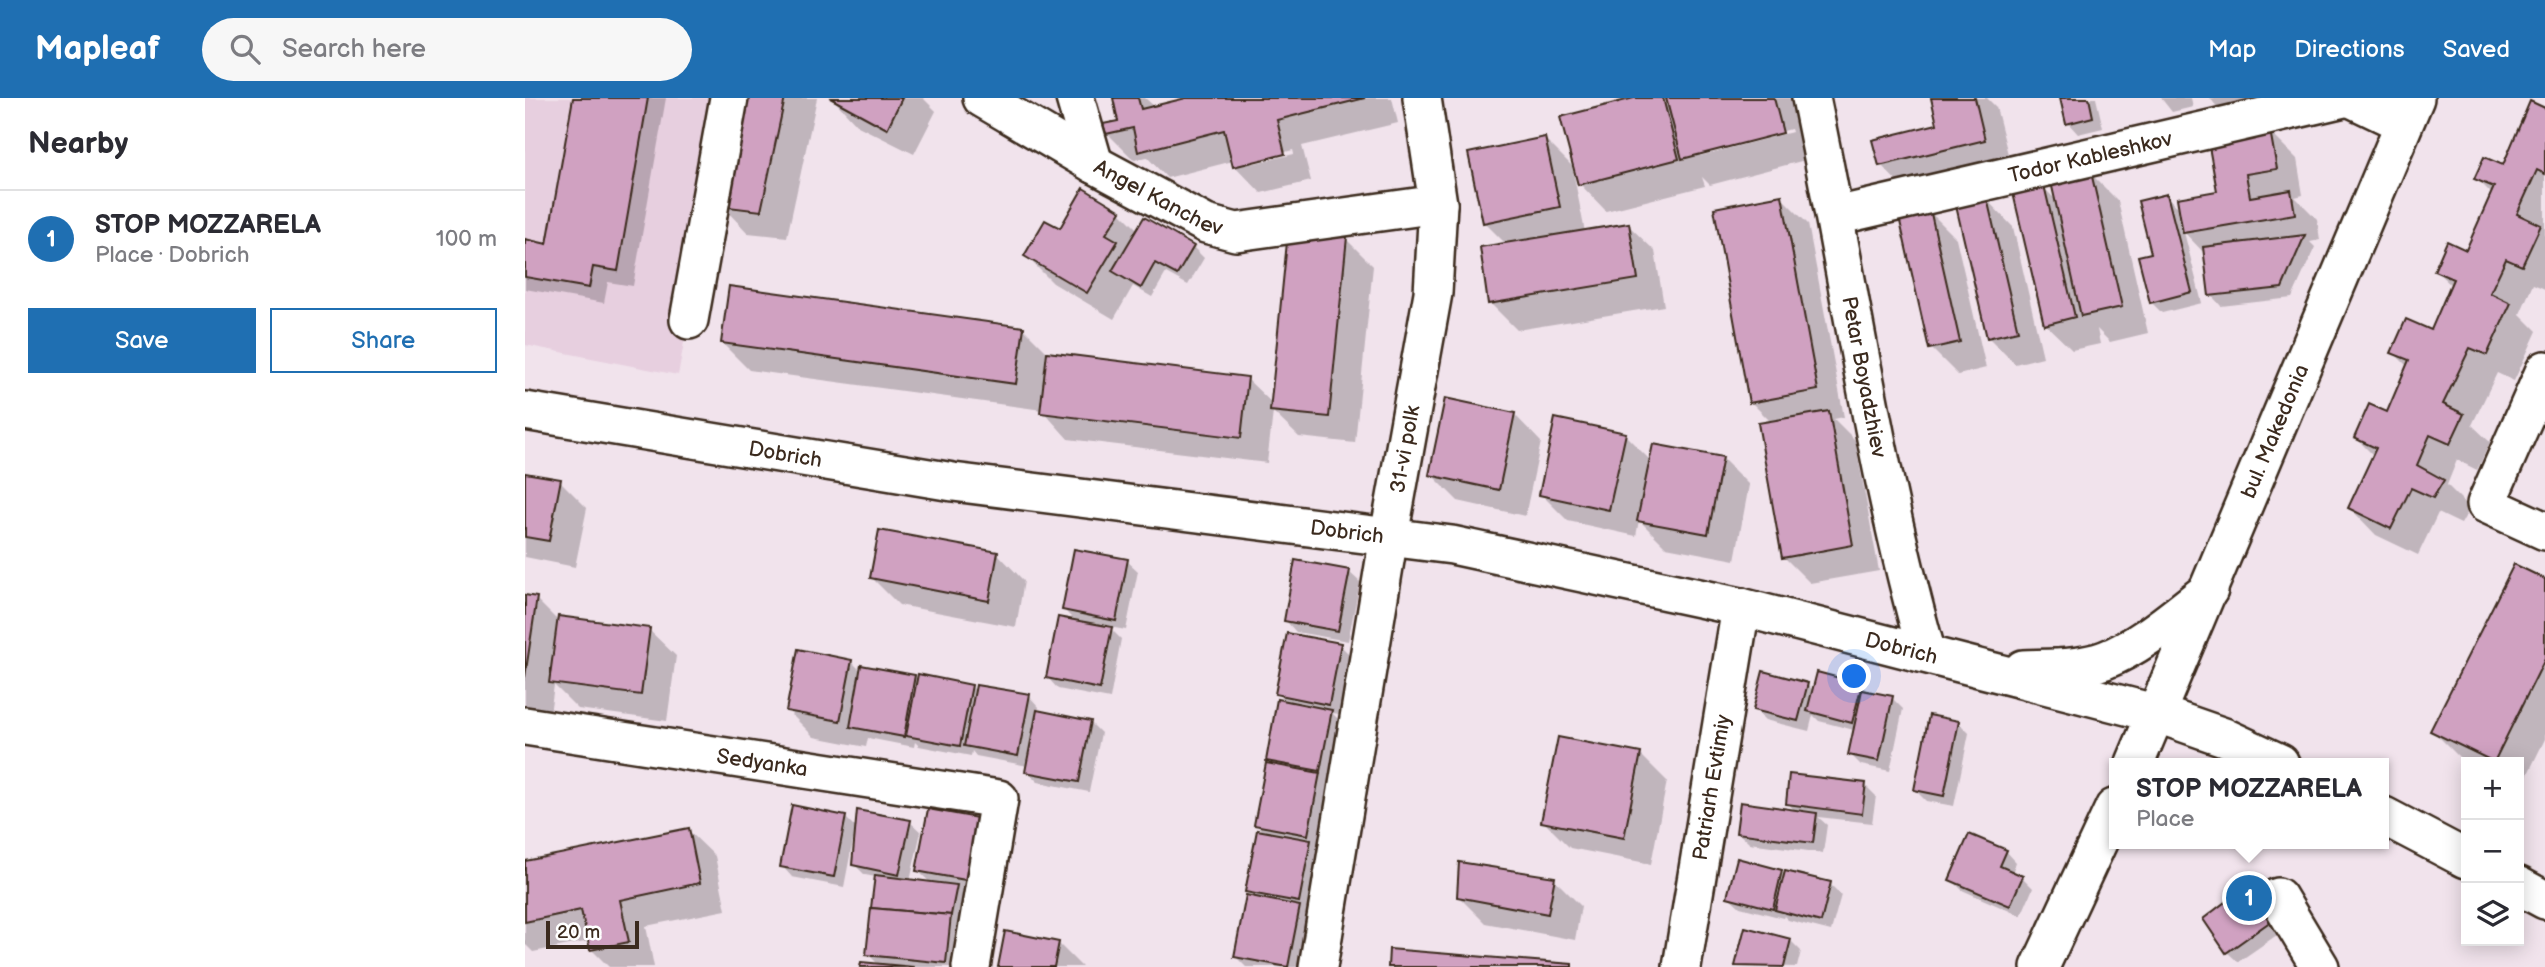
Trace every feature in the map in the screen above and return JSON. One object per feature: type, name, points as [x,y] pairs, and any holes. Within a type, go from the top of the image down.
[{"type":"street","points":[[689,320],[729,98]]},
{"type":"street","name":"Angel Kanchev","points":[[982,98],[1094,164],[1206,224],[1236,232],[1438,204]]},
{"type":"street","points":[[1075,98],[1094,164]]},
{"type":"street","name":"31-vi polk","points":[[1318,967],[1389,536],[1433,293],[1438,204],[1422,98]]},
{"type":"street","name":"Petar Boyadzhiev","points":[[1811,98],[1836,216],[1899,556],[1927,654]]},
{"type":"street","name":"Todor Kableshkov","points":[[1836,216],[2344,98]]},
{"type":"street","points":[[2351,98],[2409,111]]},
{"type":"street","name":"bul. Makedonia","points":[[2137,758],[2409,111]]},
{"type":"street","points":[[2545,370],[2487,504],[2545,531]]},
{"type":"street","name":"Dobrich","points":[[525,411],[953,482],[1452,545],[1741,607],[2158,713],[2224,737],[2269,758]]},
{"type":"street","points":[[1991,670],[2068,667],[2104,660],[2135,644],[2210,589]]},
{"type":"street","name":"Patriarh Evtimiy","points":[[1682,967],[1741,607]]},
{"type":"street","name":"Sedyanka","points":[[525,726],[999,799],[971,967]]},
{"type":"street","points":[[2040,967],[2109,819]]},
{"type":"street","points":[[2389,819],[2461,856]]},
{"type":"street","points":[[2524,889],[2545,900]]},
{"type":"street","points":[[2278,897],[2320,967]]},
{"type":"shaded area","points":[[525,98],[729,98],[678,375],[525,345]]},
{"type":"building","points":[[573,98],[648,98],[618,271],[593,267],[589,288],[525,277],[525,239],[547,244]]},
{"type":"building","points":[[743,98],[785,98],[761,211],[720,206]]},
{"type":"building","points":[[830,98],[902,98],[887,129]]},
{"type":"building","points":[[1113,98],[1138,98],[1141,109],[1186,98],[1365,98],[1277,120],[1285,154],[1233,167],[1224,130],[1138,152],[1133,128],[1106,134],[1103,124],[1118,121]]},
{"type":"building","points":[[1634,98],[1663,98],[1679,159],[1578,185],[1560,117]]},
{"type":"building","points":[[1666,98],[1774,98],[1783,133],[1682,159]]},
{"type":"building","points":[[1931,98],[1975,98],[1985,140],[1879,166],[1872,140],[1937,124]]},
{"type":"building","points":[[2060,98],[2089,98],[2093,117],[2066,124]]},
{"type":"building","points":[[2530,101],[2545,108],[2545,174],[2537,170],[2517,214],[2541,225],[2522,266],[2506,259],[2490,293],[2511,303],[2487,355],[2470,348],[2443,404],[2464,414],[2450,444],[2430,435],[2417,465],[2444,480],[2433,498],[2411,488],[2391,529],[2348,508],[2376,448],[2354,438],[2369,404],[2387,412],[2409,360],[2391,353],[2406,319],[2431,330],[2453,279],[2434,271],[2447,241],[2466,250],[2494,187],[2474,179],[2484,157],[2503,165]]},
{"type":"building","points":[[2270,130],[2277,169],[2246,174],[2250,197],[2291,190],[2295,214],[2183,233],[2177,198],[2217,191],[2208,141]]},
{"type":"building","points":[[1545,137],[1560,207],[1483,223],[1468,153]]},
{"type":"building","points":[[2091,172],[2122,307],[2081,316],[2051,182]]},
{"type":"building","points":[[2044,185],[2075,317],[2044,325],[2013,193]]},
{"type":"building","points":[[1083,188],[1121,211],[1106,234],[1118,241],[1087,293],[1024,256],[1045,220],[1060,228]]},
{"type":"building","points":[[2167,194],[2192,292],[2150,303],[2138,256],[2151,253],[2138,201]]},
{"type":"building","points":[[1782,195],[1818,390],[1749,403],[1714,208]]},
{"type":"building","points":[[1987,198],[2018,331],[1987,338],[1956,206]]},
{"type":"building","points":[[1930,209],[1960,342],[1929,349],[1899,217]]},
{"type":"building","points":[[1144,217],[1194,246],[1177,275],[1155,263],[1141,288],[1112,271]]},
{"type":"building","points":[[1629,223],[1638,279],[1488,304],[1480,247]]},
{"type":"building","points":[[1288,232],[1347,237],[1329,417],[1270,411]]},
{"type":"building","points":[[2305,235],[2282,288],[2209,296],[2203,247]]},
{"type":"building","points":[[729,286],[1024,327],[1016,384],[721,343]]},
{"type":"building","points":[[1047,352],[1248,377],[1241,438],[1040,413]]},
{"type":"building","points":[[1445,398],[1515,413],[1499,490],[1429,475]]},
{"type":"building","points":[[1829,411],[1853,545],[1782,558],[1758,423]]},
{"type":"building","points":[[1555,418],[1626,433],[1609,510],[1539,495]]},
{"type":"building","points":[[1653,444],[1723,457],[1708,534],[1637,521]]},
{"type":"building","points":[[525,473],[561,479],[549,541],[525,537]]},
{"type":"building","points":[[879,530],[998,552],[989,601],[870,578]]},
{"type":"building","points":[[1074,549],[1128,559],[1116,621],[1062,610]]},
{"type":"building","points":[[1295,560],[1350,570],[1338,631],[1284,621]]},
{"type":"building","points":[[2514,564],[2545,579],[2545,659],[2496,757],[2484,757],[2430,731]]},
{"type":"building","points":[[525,595],[537,597],[525,677]]},
{"type":"building","points":[[558,616],[650,628],[641,695],[549,683]]},
{"type":"building","points":[[1058,617],[1112,627],[1100,689],[1046,678]]},
{"type":"building","points":[[1287,633],[1341,643],[1329,705],[1275,694]]},
{"type":"building","points":[[798,649],[852,660],[840,721],[786,711]]},
{"type":"building","points":[[861,665],[915,675],[904,737],[850,727]]},
{"type":"building","points":[[1763,671],[1808,683],[1798,721],[1753,710]]},
{"type":"building","points":[[1817,672],[1862,684],[1852,723],[1807,711]]},
{"type":"building","points":[[918,674],[972,685],[960,746],[906,736]]},
{"type":"building","points":[[976,685],[1030,694],[1018,756],[964,746]]},
{"type":"building","points":[[1862,690],[1893,696],[1879,761],[1848,755]]},
{"type":"building","points":[[1277,699],[1332,710],[1320,771],[1266,761]]},
{"type":"building","points":[[1037,710],[1091,721],[1079,782],[1025,772]]},
{"type":"building","points":[[1929,715],[1959,721],[1944,796],[1914,790]]},
{"type":"building","points":[[1558,737],[1641,753],[1624,838],[1541,822]]},
{"type":"building","points":[[1266,763],[1320,773],[1308,835],[1254,825]]},
{"type":"building","points":[[1789,774],[1866,783],[1862,814],[1786,804]]},
{"type":"building","points":[[1740,802],[1817,813],[1813,843],[1736,833]]},
{"type":"building","points":[[792,805],[846,816],[834,877],[780,867]]},
{"type":"building","points":[[928,809],[983,819],[971,881],[916,871]]},
{"type":"building","points":[[857,810],[911,820],[899,875],[852,865]]},
{"type":"building","points":[[689,828],[700,883],[620,900],[629,942],[590,950],[581,910],[525,922],[525,861]]},
{"type":"building","points":[[1257,830],[1311,840],[1299,902],[1245,892]]},
{"type":"building","points":[[1969,834],[2007,850],[2000,866],[2023,876],[2010,906],[1949,880]]},
{"type":"building","points":[[1737,858],[1782,870],[1773,909],[1727,897]]},
{"type":"building","points":[[1459,862],[1555,877],[1548,914],[1457,897]]},
{"type":"building","points":[[1785,871],[1831,882],[1821,922],[1775,910]]},
{"type":"building","points":[[875,875],[957,885],[951,915],[871,908]]},
{"type":"building","points":[[2255,879],[2278,916],[2226,953],[2203,919]]},
{"type":"building","points":[[1246,895],[1300,906],[1288,967],[1234,957]]},
{"type":"building","points":[[871,908],[951,915],[946,963],[866,955]]},
{"type":"building","points":[[1745,927],[1791,939],[1784,967],[1735,966]]},
{"type":"building","points":[[1005,931],[1059,942],[1054,967],[998,967]]},
{"type":"building","points":[[1389,949],[1572,964],[1572,967],[1388,967]]},
{"type":"building","points":[[861,962],[914,967],[860,967]]},
{"type":"place","name":"STOP MOZZARELA","points":[[2249,898]]}]
